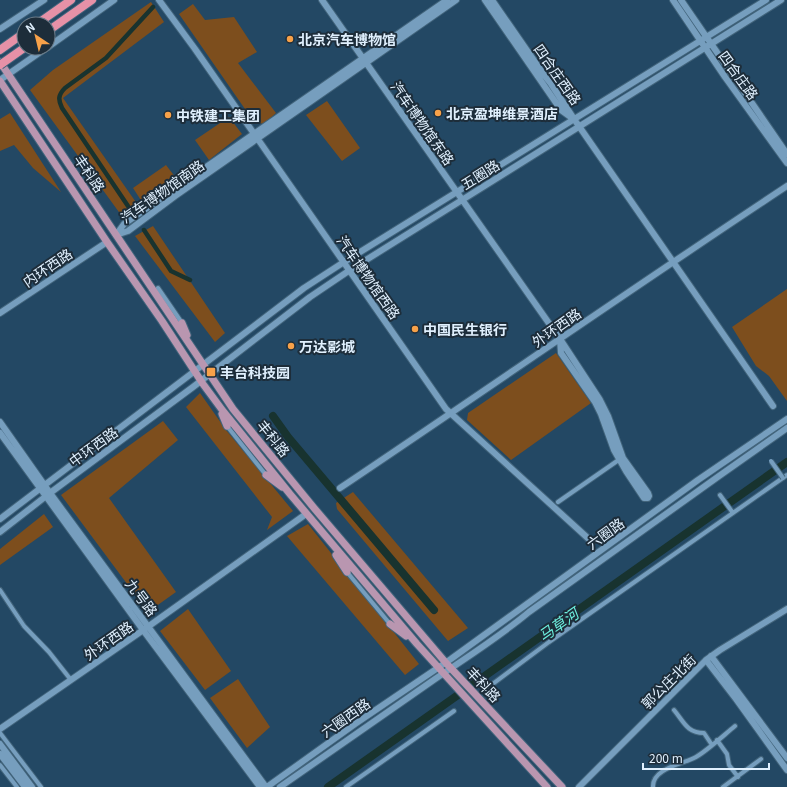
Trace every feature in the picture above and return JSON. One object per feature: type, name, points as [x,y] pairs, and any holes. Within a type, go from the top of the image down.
[{"type":"highway","points":[[48,16],[71,0]]},
{"type":"highway","points":[[56,25],[92,0]]},
{"type":"highway","points":[[0,50],[16,39]]},
{"type":"highway","points":[[0,63],[16,53]]},
{"type":"main road","name":"丰科路","points":[[0,63],[233,409],[314,508],[452,669],[562,787]]},
{"type":"main road","name":"丰科路","points":[[0,80],[107,242],[158,314],[200,381],[306,514],[417,644],[466,700],[547,787]]},
{"type":"main road","points":[[141,272],[146,275],[158,288]]},
{"type":"main road","points":[[182,323],[191,346]]},
{"type":"main road","points":[[218,404],[227,426]]},
{"type":"main road","points":[[266,475],[290,494]]},
{"type":"main road","points":[[330,542],[347,572]]},
{"type":"main road","points":[[390,624],[417,644]]},
{"type":"street","points":[[0,29],[44,0]]},
{"type":"street","points":[[56,41],[114,0]]},
{"type":"street","name":"汽车博物馆西路","points":[[159,0],[195,49],[446,409],[591,541]]},
{"type":"street","name":"汽车博物馆东路","points":[[322,0],[560,340]]},
{"type":"street","name":"汽车博物馆南路","points":[[116,235],[128,231],[256,136],[365,60],[447,0]]},
{"type":"street","name":"汽车博物馆南路","points":[[365,60],[456,0]]},
{"type":"street","name":"四合庄西路","points":[[485,0],[561,110],[574,119]]},
{"type":"street","name":"四合庄西路","points":[[492,0],[574,119]]},
{"type":"street","name":"四合庄路","points":[[673,0],[787,163]]},
{"type":"street","name":"四合庄路","points":[[681,0],[787,154]]},
{"type":"street","name":"五圈路","points":[[195,371],[304,288],[344,262],[766,0]]},
{"type":"street","name":"五圈路","points":[[200,381],[310,297],[350,270],[781,0]]},
{"type":"street","points":[[0,80],[34,56]]},
{"type":"street","points":[[574,119],[773,406]]},
{"type":"street","name":"外环西路","points":[[340,488],[560,340],[673,261],[787,186]]},
{"type":"street","name":"内环西路","points":[[0,313],[107,242]]},
{"type":"street","points":[[158,288],[182,323]]},
{"type":"street","points":[[560,340],[561,353],[595,402],[614,450],[648,493],[648,498],[644,498],[621,459]]},
{"type":"street","name":"中环西路","points":[[0,519],[195,371]]},
{"type":"street","name":"中环西路","points":[[0,532],[48,494],[200,381]]},
{"type":"street","name":"六圈路","points":[[438,668],[692,485],[787,419]]},
{"type":"street","name":"九号路","points":[[0,422],[42,487]]},
{"type":"street","name":"丰科路","points":[[227,426],[266,475]]},
{"type":"street","name":"六圈路","points":[[443,674],[510,628],[535,607],[787,428]]},
{"type":"street","name":"九号路","points":[[0,433],[48,494],[260,787]]},
{"type":"street","points":[[558,502],[621,459]]},
{"type":"street","points":[[486,689],[555,638],[784,477],[771,461]]},
{"type":"street","points":[[720,494],[733,513]]},
{"type":"street","name":"外环西路","points":[[0,729],[146,628],[306,514]]},
{"type":"street","points":[[347,572],[390,624]]},
{"type":"street","points":[[0,590],[24,626],[49,652],[71,680]]},
{"type":"street","name":"郭公庄北街","points":[[579,787],[706,660],[787,609]]},
{"type":"street","name":"九号路","points":[[146,628],[266,787]]},
{"type":"street","points":[[712,656],[787,758]]},
{"type":"street","points":[[706,660],[787,770]]},
{"type":"street","name":"六圈西路","points":[[266,787],[438,668]]},
{"type":"street","name":"六圈西路","points":[[280,787],[443,674]]},
{"type":"street","points":[[674,710],[689,730],[704,734],[712,745]]},
{"type":"street","points":[[346,787],[454,711]]},
{"type":"street","points":[[653,787],[653,784],[659,774],[669,767],[696,757],[735,726]]},
{"type":"street","points":[[0,733],[41,787]]},
{"type":"street","points":[[717,740],[728,754],[729,765],[738,777]]},
{"type":"street","points":[[0,744],[32,787]]},
{"type":"street","points":[[0,754],[25,787]]},
{"type":"street","points":[[723,787],[761,759]]},
{"type":"street","points":[[0,765],[17,787]]},
{"type":"shaded area","points":[[151,2],[164,22],[63,98],[140,208],[124,219],[30,90],[53,70]]},
{"type":"shaded area","points":[[193,4],[205,20],[234,17],[257,52],[238,63],[276,113],[264,124],[254,122],[179,14]]},
{"type":"shaded area","points":[[327,101],[360,148],[342,161],[306,115]]},
{"type":"shaded area","points":[[10,113],[61,192],[33,168],[14,145],[0,151],[0,119]]},
{"type":"shaded area","points":[[229,117],[242,134],[209,160],[195,140]]},
{"type":"shaded area","points":[[166,165],[179,182],[146,208],[133,188]]},
{"type":"shaded area","points":[[153,226],[225,333],[215,342],[135,236]]},
{"type":"shaded area","points":[[787,289],[787,401],[769,376],[756,366],[732,327]]},
{"type":"shaded area","points":[[556,353],[591,403],[511,460],[467,420],[468,413]]},
{"type":"shaded area","points":[[200,393],[226,430],[293,511],[267,530],[272,517],[186,407]]},
{"type":"shaded area","points":[[163,421],[178,440],[109,498],[176,592],[148,612],[61,495]]},
{"type":"shaded area","points":[[353,492],[468,628],[448,641],[337,509],[336,503]]},
{"type":"shaded area","points":[[44,514],[53,527],[0,565],[0,549]]},
{"type":"shaded area","points":[[308,524],[419,664],[405,675],[287,536]]},
{"type":"shaded area","points":[[188,609],[231,671],[205,690],[160,631]]},
{"type":"shaded area","points":[[238,679],[270,727],[247,748],[210,698]]},
{"type":"waterway","points":[[132,212],[62,108],[59,98],[65,88],[106,58],[153,7]]},
{"type":"waterway","points":[[144,230],[171,271],[190,280]]},
{"type":"waterway","points":[[273,416],[288,437],[434,610]]},
{"type":"waterway","name":"马草河","points":[[328,787],[787,462]]},
{"type":"place","name":"北京汽车博物馆","points":[[290,39]]},
{"type":"place","name":"北京盈坤维景酒店","points":[[438,113]]},
{"type":"place","name":"中铁建工集团","points":[[168,115]]},
{"type":"place","name":"中国民生银行","points":[[415,329]]},
{"type":"place","name":"万达影城","points":[[291,346]]},
{"type":"place","name":"丰台科技园","points":[[211,372]]}]
